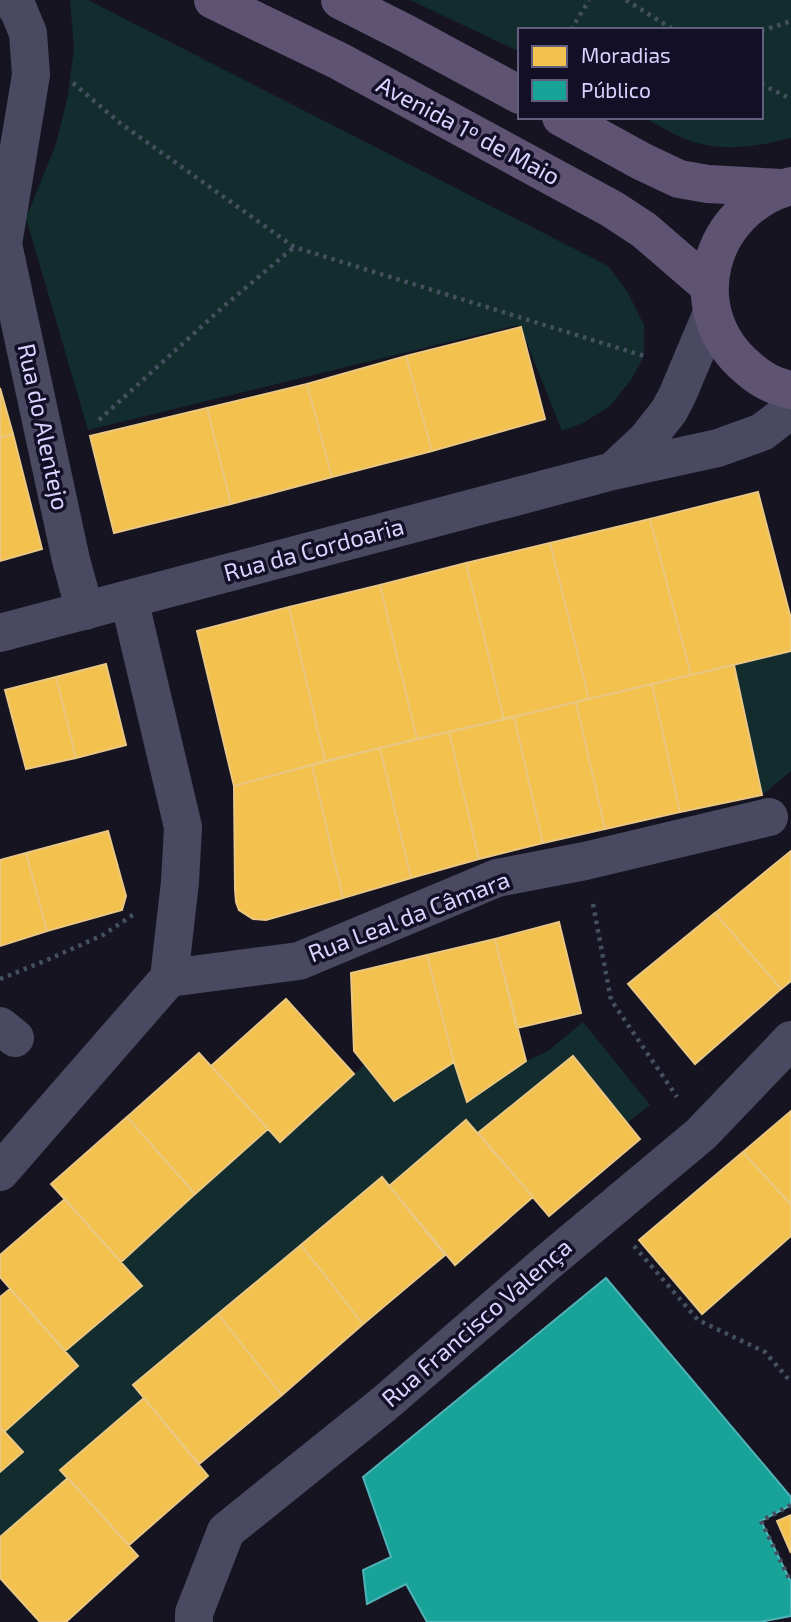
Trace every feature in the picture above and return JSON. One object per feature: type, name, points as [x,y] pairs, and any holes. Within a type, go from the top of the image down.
[{"type":"main road","name":"Avenida 1º de Maio","points":[[213,0],[339,61],[612,209],[644,230],[710,300]]},
{"type":"main road","points":[[340,0],[518,94]]},
{"type":"main road","points":[[565,119],[679,179],[708,184],[787,187]]},
{"type":"main road","points":[[787,187],[753,202],[730,225],[714,254],[710,300],[722,339],[738,361],[760,379],[791,390]]},
{"type":"street","name":"Rua do Alentejo","points":[[9,0],[18,9],[28,33],[31,75],[2,244],[71,560],[85,611]]},
{"type":"street","points":[[621,469],[669,411],[677,396],[710,300]]},
{"type":"street","name":"Rua da Cordoaria","points":[[0,634],[621,469],[718,448],[762,432],[791,410]]},
{"type":"street","points":[[0,1172],[169,978],[183,827],[129,599]]},
{"type":"street","name":"Rua Leal da Câmara","points":[[169,978],[299,961],[497,878],[585,861],[769,817]]},
{"type":"street","name":"Rua Francisco Valença","points":[[194,1622],[194,1613],[226,1531],[384,1404],[701,1134],[791,1041]]},
{"type":"path","points":[[572,28],[589,0]]},
{"type":"path","points":[[626,0],[671,28]]},
{"type":"path","points":[[763,30],[791,20]]},
{"type":"path","points":[[31,75],[70,80],[120,123],[294,247],[644,356],[677,396]]},
{"type":"path","points":[[763,85],[791,99]]},
{"type":"path","points":[[99,420],[223,307],[294,247]]},
{"type":"path","points":[[585,861],[611,1000],[701,1134]]},
{"type":"path","points":[[0,979],[103,935],[180,882]]},
{"type":"path","points":[[608,1212],[698,1320],[765,1352],[791,1382]]},
{"type":"path","points":[[791,1505],[761,1521],[791,1582]]},
{"type":"green space","points":[[70,0],[88,0],[608,266],[627,291],[644,325],[644,356],[631,380],[610,406],[583,423],[562,431],[518,325],[88,430],[26,218],[56,144],[68,95],[74,48]]},
{"type":"green space","points":[[410,0],[791,0],[791,138],[751,146],[709,146],[683,138],[647,119],[763,119],[763,28],[518,28],[518,51]]},
{"type":"green space","points":[[791,651],[791,771],[762,795],[734,665]]},
{"type":"green space","points":[[583,1022],[650,1105],[627,1123],[573,1057],[478,1133],[466,1120],[389,1186],[382,1178],[133,1385],[144,1398],[61,1469],[68,1478],[0,1537],[0,1472],[23,1452],[4,1432],[78,1366],[65,1351],[141,1286],[121,1262],[268,1129],[280,1141],[364,1065],[394,1101],[454,1062],[468,1102],[526,1061],[548,1051]]},
{"type":"building: Moradias","points":[[521,327],[545,419],[432,451],[406,356]]},
{"type":"building: Moradias","points":[[406,356],[432,451],[332,477],[307,384]]},
{"type":"building: Moradias","points":[[307,384],[332,477],[231,504],[207,408]]},
{"type":"building: Moradias","points":[[0,388],[13,434],[0,438]]},
{"type":"building: Moradias","points":[[207,408],[231,504],[114,533],[90,436]]},
{"type":"building: Moradias","points":[[13,434],[42,549],[0,561],[0,438]]},
{"type":"building: Moradias","points":[[758,492],[791,619],[791,651],[691,675],[650,519]]},
{"type":"building: Moradias","points":[[650,519],[691,675],[589,699],[550,543]]},
{"type":"building: Moradias","points":[[550,543],[589,699],[504,719],[466,563]]},
{"type":"building: Moradias","points":[[466,563],[504,719],[417,739],[380,585]]},
{"type":"building: Moradias","points":[[380,585],[417,739],[325,761],[289,607]]},
{"type":"building: Moradias","points":[[289,607],[325,761],[234,786],[197,631]]},
{"type":"building: Moradias","points":[[106,664],[126,745],[76,758],[56,677]]},
{"type":"building: Moradias","points":[[734,665],[762,795],[680,812],[652,684]]},
{"type":"building: Moradias","points":[[56,677],[76,758],[26,769],[5,690]]},
{"type":"building: Moradias","points":[[652,684],[680,812],[605,829],[576,702]]},
{"type":"building: Moradias","points":[[576,702],[605,829],[543,843],[514,717]]},
{"type":"building: Moradias","points":[[514,717],[543,843],[479,859],[449,732]]},
{"type":"building: Moradias","points":[[449,732],[479,859],[411,878],[380,748]]},
{"type":"building: Moradias","points":[[380,748],[411,878],[343,898],[312,765]]},
{"type":"building: Moradias","points":[[312,765],[343,898],[266,920],[253,919],[239,910],[236,902],[234,786]]},
{"type":"building: Moradias","points":[[108,831],[126,896],[122,910],[47,931],[26,853]]},
{"type":"building: Moradias","points":[[791,851],[791,981],[781,989],[715,913]]},
{"type":"building: Moradias","points":[[26,853],[47,931],[0,946],[0,860]]},
{"type":"building: Moradias","points":[[715,913],[781,989],[695,1064],[628,984]]},
{"type":"building: Moradias","points":[[559,922],[581,1013],[517,1028],[495,939]]},
{"type":"building: Moradias","points":[[495,939],[526,1061],[467,1102],[427,955]]},
{"type":"building: Moradias","points":[[427,955],[454,1062],[394,1101],[354,1051],[351,973]]},
{"type":"building: Moradias","points":[[286,999],[354,1074],[280,1142],[211,1066]]},
{"type":"building: Moradias","points":[[199,1053],[268,1129],[195,1194],[127,1117]]},
{"type":"building: Moradias","points":[[573,1056],[640,1139],[549,1216],[478,1133]]},
{"type":"building: Moradias","points":[[791,1111],[791,1205],[743,1152]]},
{"type":"building: Moradias","points":[[127,1117],[195,1194],[121,1262],[51,1184]]},
{"type":"building: Moradias","points":[[466,1120],[533,1197],[455,1265],[389,1186]]},
{"type":"building: Moradias","points":[[743,1152],[791,1205],[791,1236],[702,1314],[639,1240]]},
{"type":"building: Moradias","points":[[382,1177],[445,1255],[363,1324],[301,1245]]},
{"type":"building: Moradias","points":[[65,1199],[142,1286],[65,1351],[0,1277],[0,1255]]},
{"type":"building: Moradias","points":[[301,1245],[363,1324],[282,1395],[218,1314]]},
{"type":"building: Moradias","points":[[10,1289],[78,1366],[4,1432],[0,1427],[0,1297]]},
{"type":"building: Moradias","points":[[218,1314],[282,1395],[199,1464],[133,1385]]},
{"type":"building: Moradias","points":[[144,1398],[208,1476],[129,1545],[60,1470]]},
{"type":"building: Moradias","points":[[0,1427],[23,1452],[0,1472]]},
{"type":"building: Moradias","points":[[68,1478],[138,1556],[66,1622],[40,1622],[0,1578],[0,1537]]},
{"type":"building: Moradias","points":[[791,1515],[791,1553],[777,1521]]},
{"type":"building: Público","points":[[606,1278],[791,1497],[791,1505],[761,1521],[791,1582],[791,1616],[760,1622],[427,1622],[406,1584],[367,1604],[363,1570],[391,1557],[363,1477]]}]
